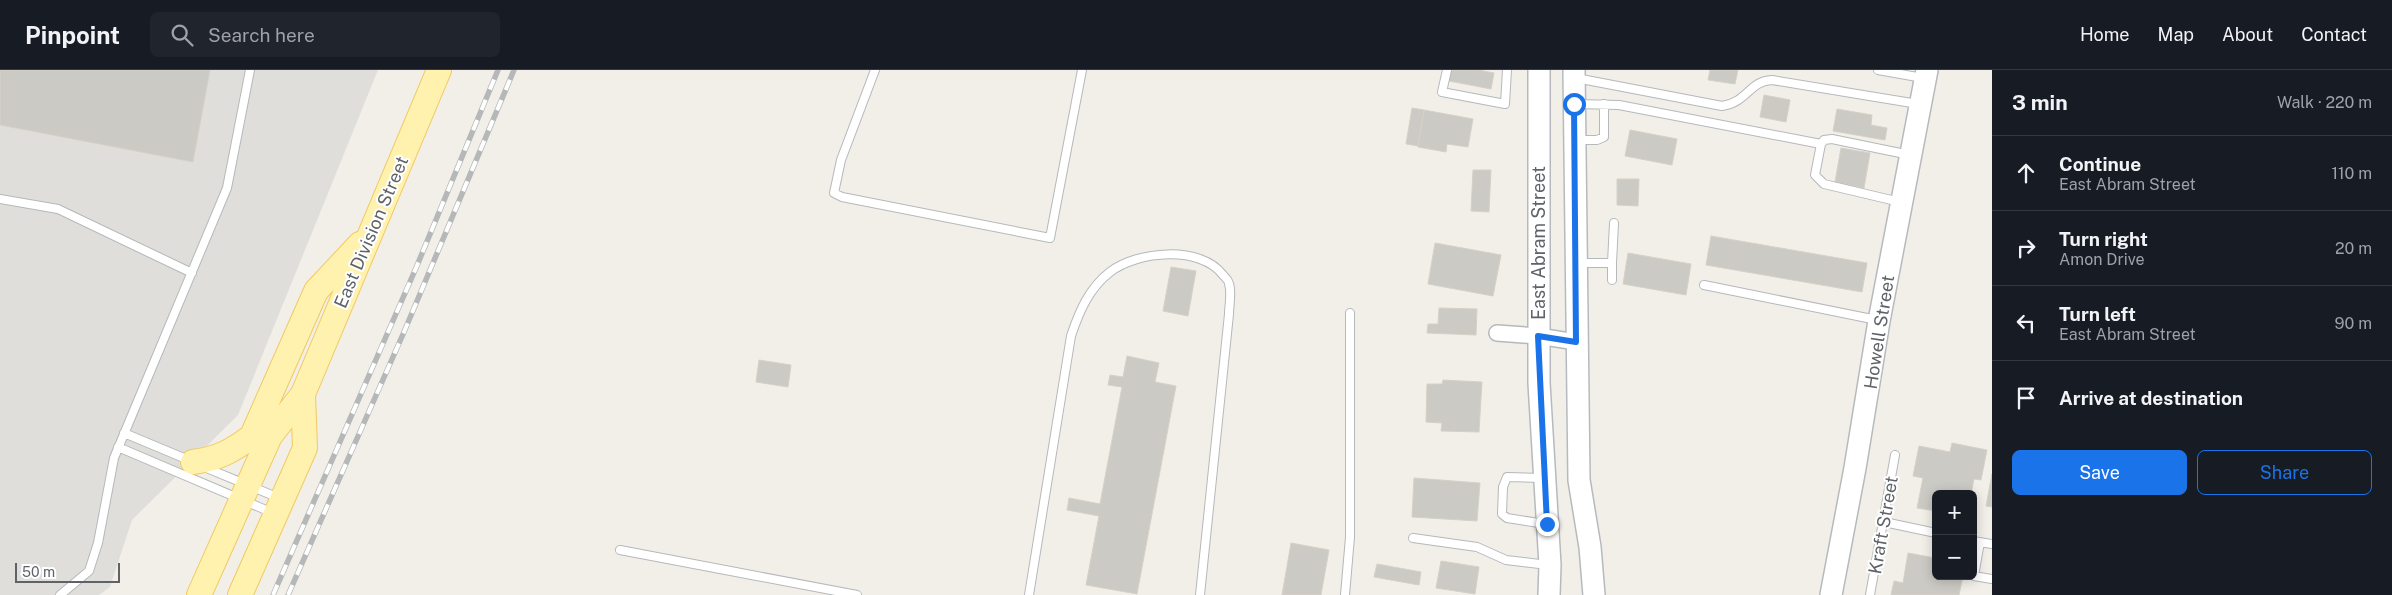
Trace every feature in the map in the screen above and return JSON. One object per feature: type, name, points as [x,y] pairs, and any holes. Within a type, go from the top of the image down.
[{"type":"main road","name":"East Division Street","points":[[199,595],[270,436],[303,394],[439,70]]},
{"type":"main road","name":"East Abram Street","points":[[1539,70],[1538,336],[1550,565],[1549,595]]},
{"type":"main road","name":"East Abram Street","points":[[1574,74],[1579,480],[1590,547],[1594,595]]},
{"type":"main road","name":"Howell Street","points":[[1830,595],[1855,468],[1879,321],[1926,74]]},
{"type":"main road","points":[[193,462],[214,459],[234,450],[252,436],[316,291],[370,234]]},
{"type":"main road","name":"East Division Street","points":[[240,595],[305,448],[303,394]]},
{"type":"street","points":[[1497,333],[1538,336],[1576,342]]},
{"type":"lane","points":[[60,595],[90,571],[98,543],[114,458],[227,188],[250,70]]},
{"type":"lane","points":[[875,70],[840,160],[834,193],[842,198],[1050,238],[1082,70]]},
{"type":"lane","points":[[1447,70],[1442,92],[1505,104],[1507,70]]},
{"type":"lane","points":[[1878,70],[1926,74]]},
{"type":"lane","points":[[1574,74],[1722,106],[1734,104],[1762,80],[1772,80],[1921,105]]},
{"type":"lane","points":[[1574,104],[1619,105],[1820,144]]},
{"type":"lane","points":[[1574,140],[1597,140],[1604,137],[1604,104]]},
{"type":"lane","points":[[1902,203],[1824,184],[1818,180],[1815,175],[1820,144],[1824,140],[1832,139],[1911,155]]},
{"type":"lane","points":[[0,199],[58,209],[192,273]]},
{"type":"lane","points":[[1612,280],[1614,223]]},
{"type":"lane","points":[[1029,595],[1071,336],[1080,310],[1092,291],[1111,271],[1133,261],[1158,255],[1184,254],[1204,259],[1218,268],[1230,284],[1229,314],[1200,595]]},
{"type":"lane","points":[[1575,264],[1612,263]]},
{"type":"lane","points":[[1704,285],[1879,321]]},
{"type":"lane","points":[[1345,595],[1350,537],[1350,313]]},
{"type":"lane","points":[[124,433],[193,462],[245,493],[279,507]]},
{"type":"lane","points":[[118,447],[279,507]]},
{"type":"lane","name":"Kraft Street","points":[[1870,595],[1896,455]]},
{"type":"lane","points":[[1544,478],[1507,477],[1502,487],[1502,514],[1507,518],[1547,524]]},
{"type":"lane","points":[[1884,522],[1932,532]]},
{"type":"lane","points":[[1413,538],[1477,547],[1506,560],[1550,565]]},
{"type":"lane","points":[[1977,541],[1992,544]]},
{"type":"lane","points":[[620,550],[857,595]]},
{"type":"lane","points":[[1977,576],[1992,579]]},
{"type":"shaded area","points":[[0,70],[378,70],[238,415],[132,520],[110,587],[99,595],[0,595]]},
{"type":"building","points":[[0,70],[210,70],[193,162],[0,125]]},
{"type":"building","points":[[1451,70],[1479,70],[1494,73],[1491,89],[1449,81]]},
{"type":"building","points":[[1710,70],[1738,70],[1735,84],[1708,80]]},
{"type":"building","points":[[1764,95],[1790,100],[1786,122],[1760,117]]},
{"type":"building","points":[[1412,108],[1424,110],[1418,146],[1406,144]]},
{"type":"building","points":[[1837,109],[1872,115],[1871,125],[1887,128],[1885,140],[1833,131]]},
{"type":"building","points":[[1424,110],[1473,119],[1468,147],[1447,144],[1446,152],[1418,147]]},
{"type":"building","points":[[1630,130],[1677,139],[1672,165],[1625,156]]},
{"type":"building","points":[[1841,148],[1870,153],[1864,188],[1835,182]]},
{"type":"building","points":[[1473,170],[1491,170],[1489,212],[1471,211]]},
{"type":"building","points":[[1617,179],[1639,179],[1638,206],[1617,205]]},
{"type":"building","points":[[1711,236],[1867,263],[1862,292],[1706,265]]},
{"type":"building","points":[[1435,243],[1501,255],[1493,296],[1428,284]]},
{"type":"building","points":[[1628,253],[1691,264],[1686,295],[1623,284]]},
{"type":"building","points":[[1171,267],[1196,271],[1188,316],[1163,311]]},
{"type":"building","points":[[1439,308],[1477,309],[1476,335],[1427,333],[1428,324],[1438,324]]},
{"type":"building","points":[[1127,356],[1159,363],[1155,382],[1176,386],[1137,594],[1086,585],[1099,516],[1067,510],[1069,498],[1100,504],[1122,387],[1108,385],[1110,375],[1123,377]]},
{"type":"building","points":[[759,360],[791,365],[788,387],[756,382]]},
{"type":"building","points":[[1443,380],[1482,382],[1479,432],[1441,431],[1442,423],[1426,422],[1427,384],[1442,384]]},
{"type":"building","points":[[1952,443],[1987,450],[1981,480],[1974,479],[1972,490],[1932,490],[1932,510],[1917,508],[1923,478],[1913,476],[1919,446],[1950,452]]},
{"type":"building","points":[[1992,474],[1992,507],[1986,506]]},
{"type":"building","points":[[1414,478],[1480,483],[1477,521],[1412,517]]},
{"type":"building","points":[[1291,543],[1329,550],[1321,595],[1282,595]]},
{"type":"building","points":[[1908,553],[1932,557],[1932,580],[1962,580],[1959,595],[1891,595],[1894,581],[1903,583]]},
{"type":"building","points":[[1441,561],[1479,567],[1475,594],[1436,588]]},
{"type":"building","points":[[1377,564],[1421,572],[1419,585],[1374,577]]},
{"type":"railway","points":[[273,595],[416,268],[498,70]]},
{"type":"railway","points":[[288,595],[404,332],[514,70]]},
{"type":"route","points":[[1547,524],[1541,434],[1538,336],[1576,342],[1574,104]]}]
